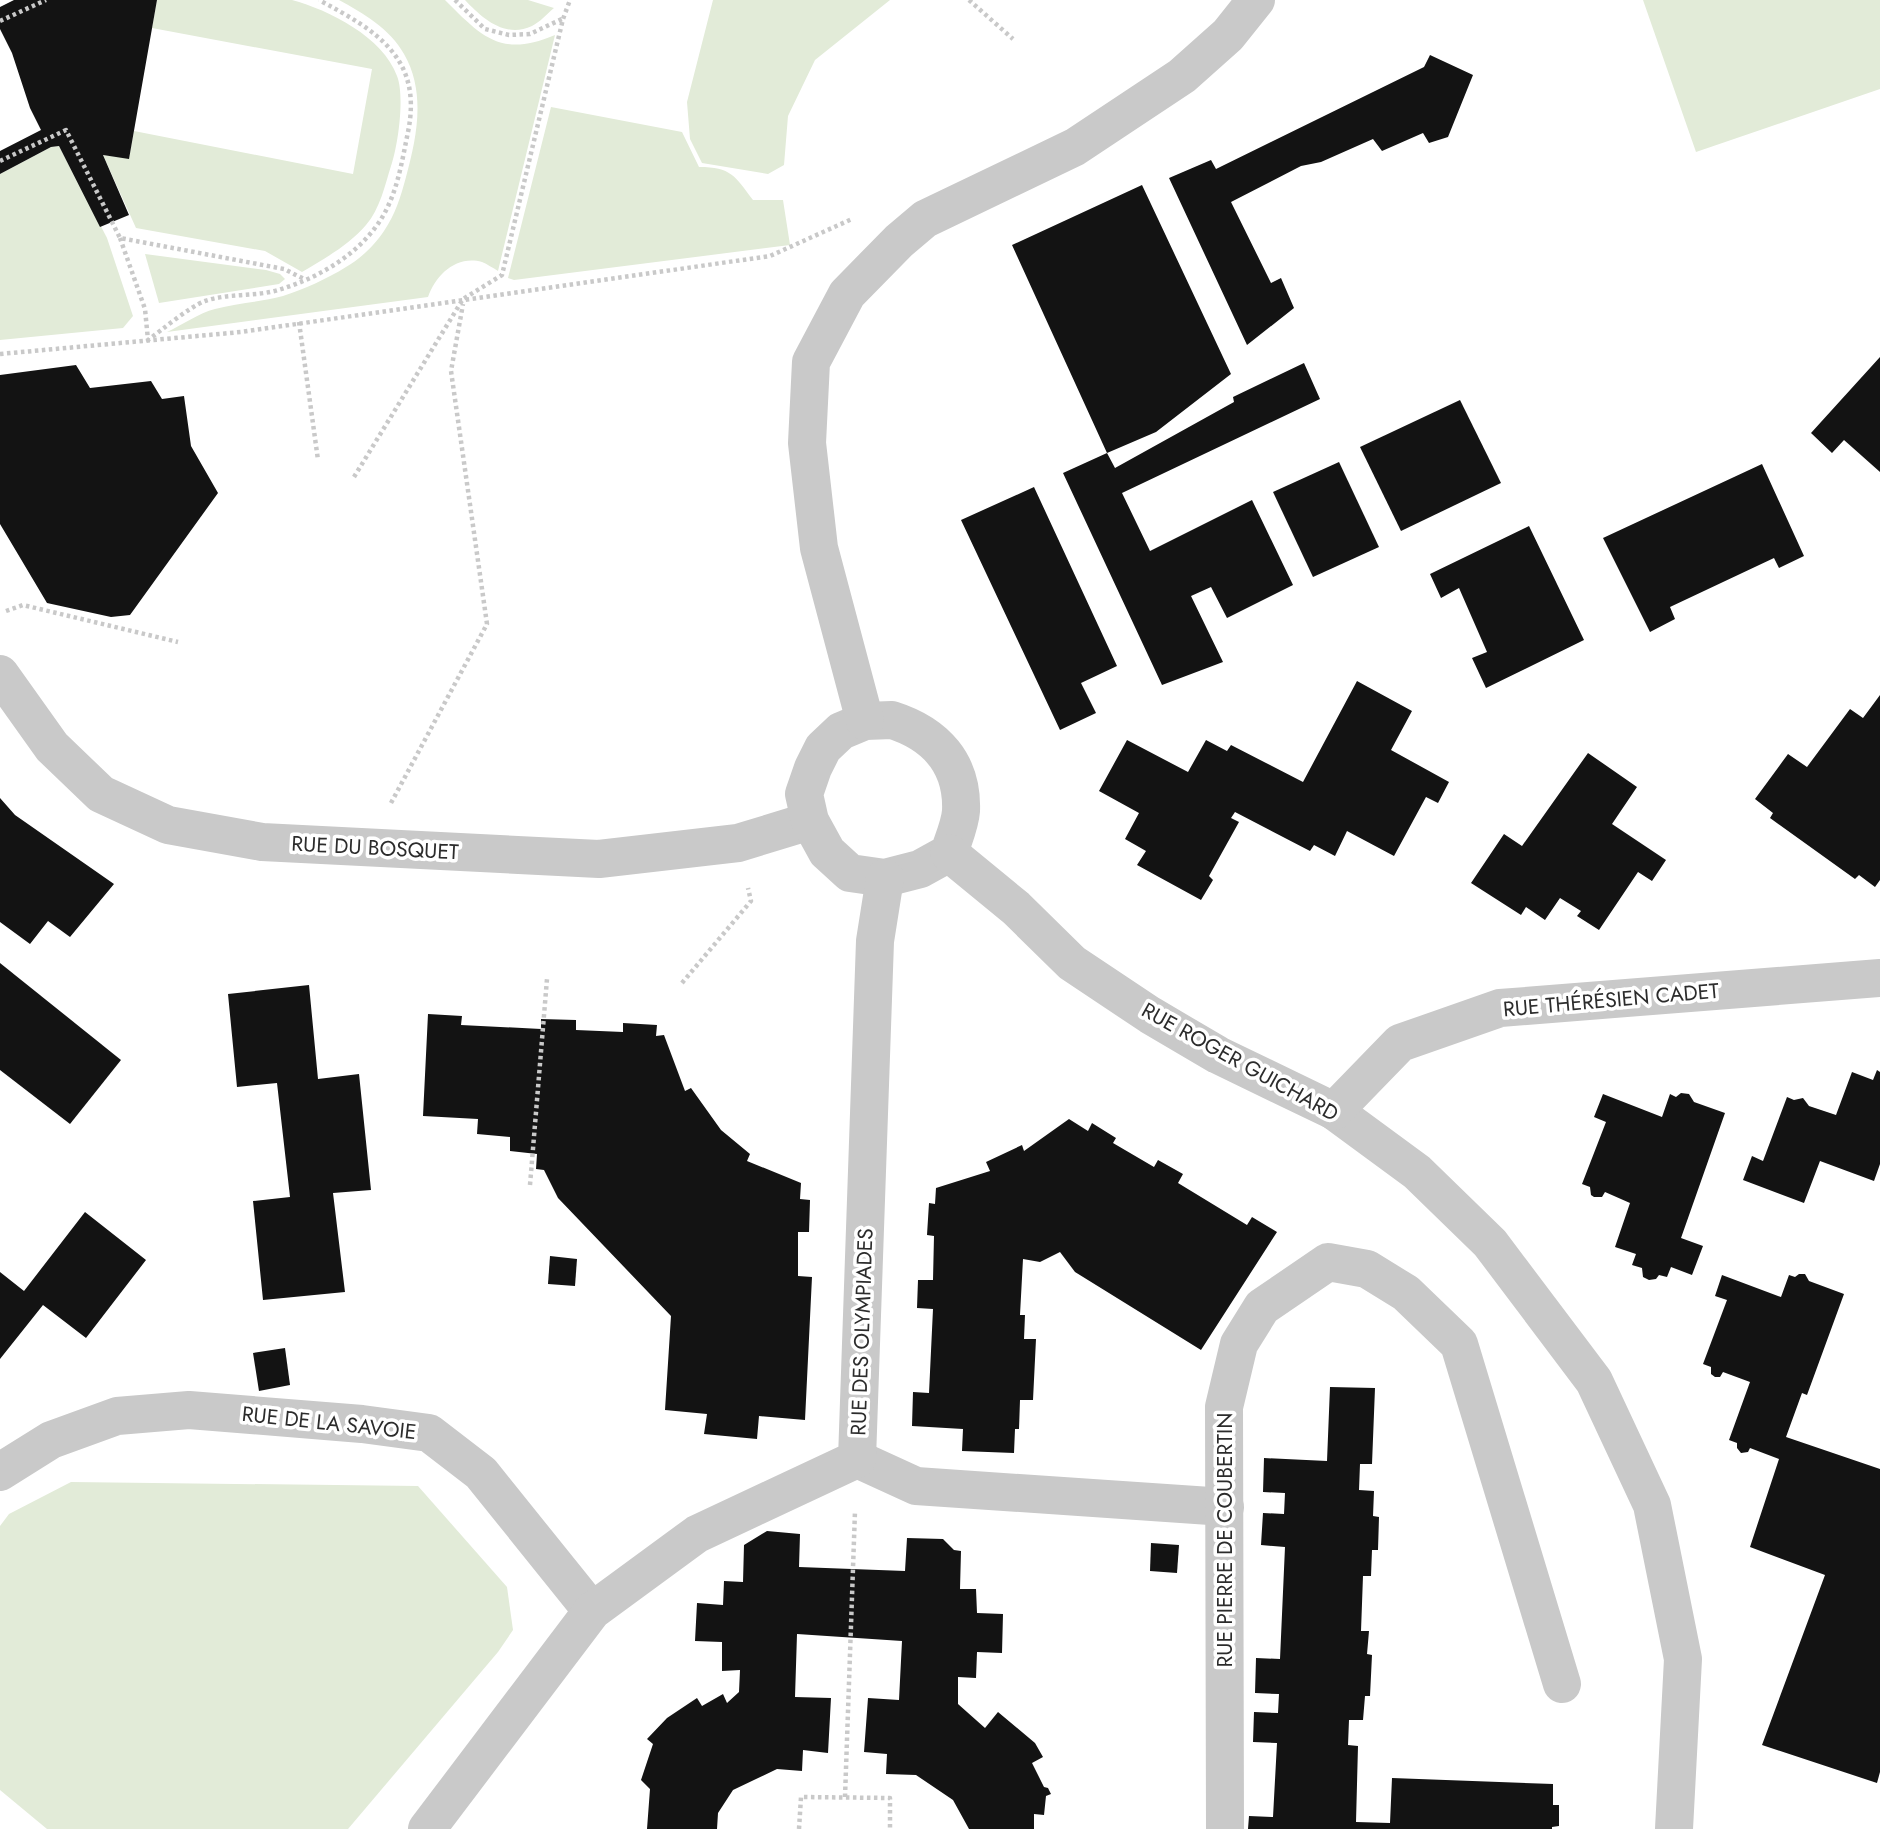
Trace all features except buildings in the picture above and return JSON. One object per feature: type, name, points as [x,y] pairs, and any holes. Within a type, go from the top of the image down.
[{"type":"street","points":[[865,721],[819,548],[807,443],[811,362],[847,294],[899,241],[925,219],[1074,147],[1182,76],[1228,35],[1256,0]]},
{"type":"street","name":"RUE DU BOSQUET","points":[[0,674],[51,747],[100,794],[168,825],[262,842],[599,859],[727,845],[810,821]]},
{"type":"street","points":[[892,720],[913,727],[933,742],[952,763],[960,787],[961,814],[949,853],[920,869],[885,878],[850,873],[827,852],[810,821],[804,794],[823,748],[841,731],[865,721],[892,720]]},
{"type":"street","name":"RUE ROGER GUICHARD","points":[[949,853],[1016,908],[1072,963],[1150,1015],[1218,1055],[1334,1111],[1417,1172],[1490,1243],[1594,1381],[1652,1505],[1683,1659],[1674,1829]]},
{"type":"street","name":"RUE DES OLYMPIADES","points":[[427,1829],[592,1611],[696,1534],[857,1459],[875,941],[885,878]]},
{"type":"street","name":"RUE THÉRÉSIEN CADET","points":[[1334,1111],[1400,1043],[1500,1009],[1880,978]]},
{"type":"street","name":"RUE PIERRE DE COUBERTIN","points":[[1224,1829],[1224,1407],[1239,1344],[1262,1307],[1328,1262],[1367,1269],[1406,1293],[1459,1344],[1562,1684]]},
{"type":"street","name":"RUE DE LA SAVOIE","points":[[0,1472],[51,1440],[117,1416],[189,1410],[362,1424],[429,1433],[481,1473],[592,1611]]},
{"type":"street","points":[[857,1459],[916,1486],[1224,1507]]},
{"type":"path","points":[[0,21],[46,0]]},
{"type":"path","points":[[148,340],[204,301],[278,290],[346,257],[371,233],[388,205],[411,120],[410,87],[404,69],[382,38],[319,0]]},
{"type":"path","points":[[455,0],[485,29],[509,35],[530,34],[562,19]]},
{"type":"path","points":[[354,477],[463,299],[502,275],[562,19],[570,0]]},
{"type":"path","points":[[969,0],[1013,39]]},
{"type":"path","points":[[0,161],[66,130],[120,238],[145,309],[148,340]]},
{"type":"path","points":[[0,354],[241,332],[770,256],[878,208],[899,241]]},
{"type":"path","points":[[120,238],[284,270],[305,279]]},
{"type":"path","points":[[389,808],[487,624],[451,371],[463,299]]},
{"type":"path","points":[[299,322],[317,460]]},
{"type":"path","points":[[6,611],[23,605],[178,642]]},
{"type":"path","points":[[682,983],[737,921]]},
{"type":"path","points":[[530,1185],[547,979]]},
{"type":"path","points":[[845,1797],[857,1459]]},
{"type":"path","points":[[799,1829],[802,1797],[890,1798],[890,1829]]},
{"type":"green space","points":[[157,0],[292,0],[338,18],[353,27],[380,49],[390,62],[399,85],[400,121],[394,157],[382,197],[375,212],[359,232],[302,272],[265,251],[136,228],[103,155],[129,158],[134,131],[353,174],[372,69],[152,28]]},
{"type":"green space","points":[[339,0],[445,0],[482,33],[506,44],[536,42],[555,35],[498,271],[482,262],[464,261],[442,274],[428,297],[167,332],[209,311],[283,296],[323,280],[367,251],[391,218],[402,191],[416,131],[415,84],[404,54],[384,29]]},
{"type":"green space","points":[[465,0],[528,0],[554,8],[532,26],[513,30],[487,20]]},
{"type":"green space","points":[[713,0],[890,0],[815,60],[788,116],[784,165],[768,174],[702,163],[690,139],[687,102]]},
{"type":"green space","points":[[1643,0],[1880,0],[1880,89],[1696,152]]},
{"type":"green space","points":[[551,107],[682,132],[699,167],[710,167],[731,174],[753,200],[783,200],[790,245],[514,280],[508,278]]},
{"type":"green space","points":[[59,146],[107,238],[133,316],[123,328],[0,340],[0,174],[51,147]]},
{"type":"green space","points":[[145,254],[266,270],[280,274],[285,279],[279,284],[159,303]]},
{"type":"green space","points":[[71,1482],[418,1486],[507,1587],[513,1630],[498,1652],[348,1829],[47,1829],[0,1790],[0,1526],[9,1514]]}]
